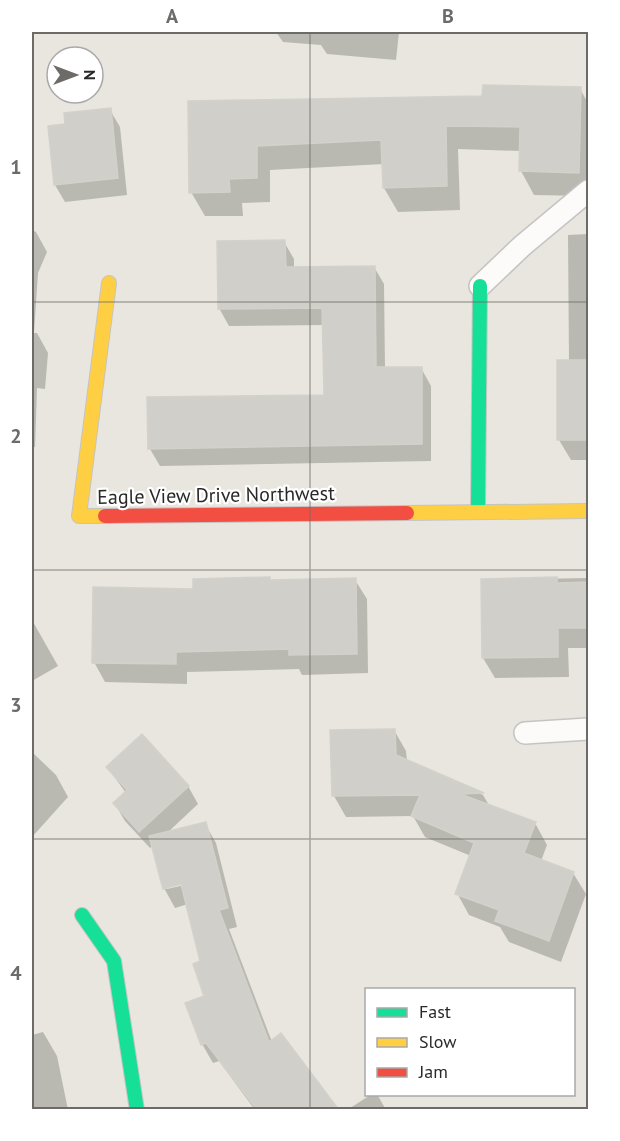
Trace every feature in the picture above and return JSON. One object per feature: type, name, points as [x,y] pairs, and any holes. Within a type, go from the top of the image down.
[{"type":"street","name":"Eagle View Drive Northwest","points":[[109,283],[79,516],[478,510],[588,511]]},
{"type":"street","points":[[478,510],[480,286]]},
{"type":"street","points":[[82,915],[114,961],[137,1110]]},
{"type":"lane","points":[[480,286],[522,246],[588,190]]},
{"type":"lane","points":[[525,733],[588,729]]},
{"type":"building","points":[[483,85],[581,87],[579,173],[519,171],[520,127],[446,126],[447,186],[383,188],[381,140],[257,146],[257,178],[229,179],[230,192],[189,193],[188,101],[482,96]]},
{"type":"building","points":[[111,108],[118,178],[54,185],[48,126],[65,124],[64,113]]},
{"type":"building","points":[[285,240],[286,267],[375,266],[376,367],[422,367],[422,444],[148,449],[147,397],[324,395],[322,308],[218,309],[217,241]]},
{"type":"building","points":[[557,360],[588,360],[588,440],[557,440]]},
{"type":"building","points":[[270,577],[270,580],[356,578],[357,654],[289,655],[289,649],[176,652],[176,664],[92,663],[93,587],[193,589],[193,579]]},
{"type":"building","points":[[557,577],[557,583],[588,582],[588,628],[558,628],[558,657],[482,658],[481,579]]},
{"type":"building","points":[[395,729],[396,755],[484,793],[460,794],[536,822],[524,853],[574,872],[549,941],[495,921],[499,910],[455,894],[474,843],[411,816],[420,795],[332,796],[330,730]]},
{"type":"building","points":[[142,734],[189,786],[139,832],[113,803],[127,790],[106,767]]},
{"type":"building","points":[[206,822],[228,908],[219,910],[269,1042],[281,1033],[339,1110],[257,1110],[206,1043],[201,1045],[185,1003],[204,996],[193,964],[200,961],[181,884],[163,889],[149,836]]},
{"type":"traffic: fast","points":[[478,510],[480,286]]},
{"type":"traffic: fast","points":[[82,915],[114,961],[137,1110]]},
{"type":"traffic: slow","points":[[105,516],[79,516],[109,283]]},
{"type":"traffic: slow","points":[[407,513],[588,511]]},
{"type":"traffic: jam","points":[[105,516],[407,513]]}]
